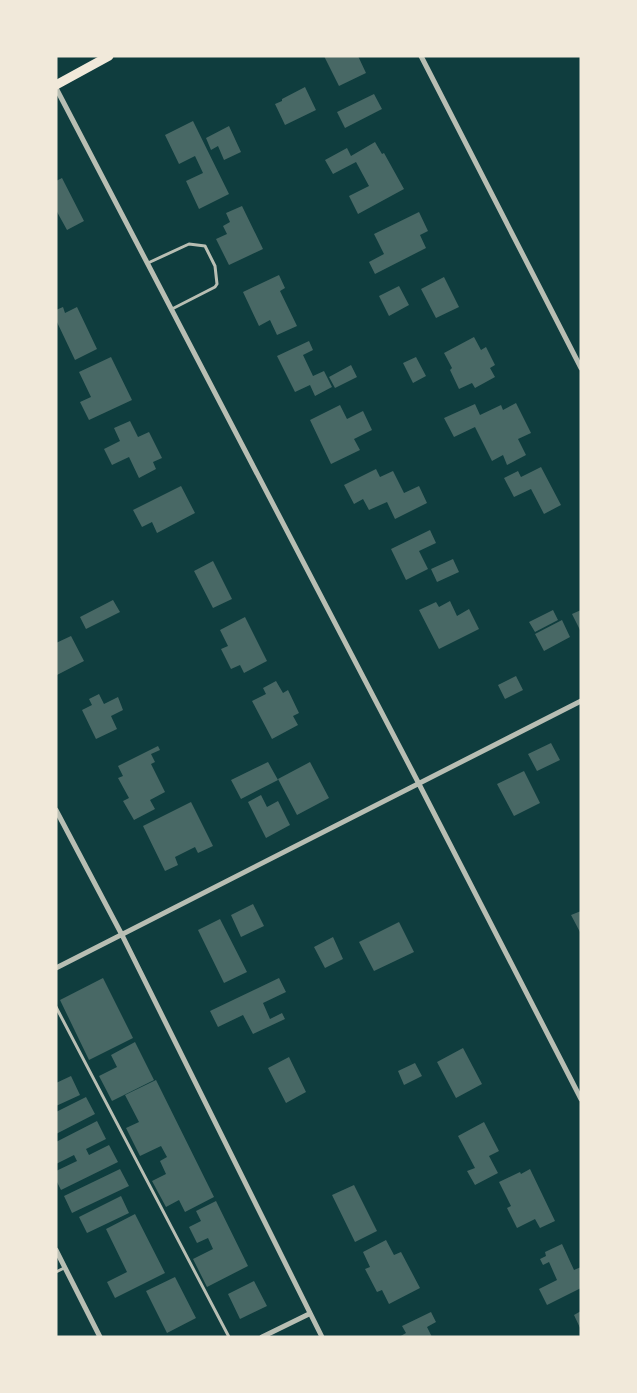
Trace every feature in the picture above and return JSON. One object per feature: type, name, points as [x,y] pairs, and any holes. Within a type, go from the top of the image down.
[{"type":"main road","points":[[56,86],[109,56]]},
{"type":"street","points":[[420,56],[581,368]]},
{"type":"street","points":[[56,86],[581,1099]]},
{"type":"street","points":[[56,968],[581,702]]},
{"type":"street","points":[[56,810],[122,935],[322,1337]]},
{"type":"street","points":[[56,1250],[100,1337]]},
{"type":"street","points":[[262,1337],[309,1314]]},
{"type":"lane","points":[[148,263],[189,244],[205,246],[215,266],[217,284],[215,287],[172,309]]},
{"type":"lane","points":[[56,1007],[229,1337]]},
{"type":"lane","points":[[56,1272],[65,1267]]},
{"type":"building","points":[[324,56],[358,56],[366,73],[339,86]]},
{"type":"building","points":[[305,87],[316,110],[285,125],[275,104]]},
{"type":"building","points":[[374,94],[382,109],[345,128],[337,112]]},
{"type":"building","points":[[193,121],[229,194],[199,209],[186,181],[203,173],[195,156],[179,164],[165,135]]},
{"type":"building","points":[[229,126],[241,152],[224,160],[218,146],[211,150],[206,138]]},
{"type":"building","points":[[375,142],[382,154],[384,153],[404,189],[358,214],[349,196],[369,186],[356,162],[333,174],[325,160],[347,148],[351,156]]},
{"type":"building","points":[[62,178],[84,221],[67,230],[56,210],[56,181]]},
{"type":"building","points":[[242,206],[263,249],[229,265],[216,239],[227,234],[223,226],[230,222],[226,213]]},
{"type":"building","points":[[419,212],[428,231],[420,235],[426,248],[375,274],[369,262],[384,254],[374,234]]},
{"type":"building","points":[[279,275],[285,288],[280,291],[297,326],[277,335],[270,320],[259,326],[243,292]]},
{"type":"building","points":[[444,277],[459,307],[436,318],[421,289]]},
{"type":"building","points":[[399,286],[409,305],[389,316],[379,296]]},
{"type":"building","points":[[63,307],[65,313],[77,307],[97,349],[75,360],[56,320],[56,310]]},
{"type":"building","points":[[474,337],[481,350],[486,347],[495,365],[490,368],[495,377],[475,388],[472,383],[459,389],[450,370],[452,368],[444,353]]},
{"type":"building","points":[[309,341],[313,350],[303,355],[313,376],[324,371],[332,387],[315,396],[310,385],[295,392],[277,356]]},
{"type":"building","points":[[111,357],[132,400],[89,420],[80,402],[91,397],[79,372]]},
{"type":"building","points":[[416,357],[426,376],[413,383],[403,363]]},
{"type":"building","points":[[351,365],[357,377],[335,388],[329,377]]},
{"type":"building","points":[[516,403],[531,433],[518,439],[526,455],[507,465],[503,455],[492,461],[475,427],[454,437],[444,418],[475,404],[480,415],[501,405],[503,410]]},
{"type":"building","points":[[340,405],[347,419],[363,411],[372,430],[354,439],[360,450],[331,464],[310,420]]},
{"type":"building","points":[[130,421],[138,437],[149,432],[162,458],[153,462],[156,469],[139,478],[129,457],[112,465],[104,449],[120,441],[114,428]]},
{"type":"building","points":[[541,467],[561,505],[544,514],[531,489],[514,497],[504,478],[518,471],[521,477]]},
{"type":"building","points":[[376,469],[380,477],[393,471],[404,493],[419,486],[427,503],[395,519],[387,502],[369,510],[363,499],[354,504],[344,485]]},
{"type":"building","points":[[181,486],[195,513],[157,533],[152,522],[142,527],[133,510]]},
{"type":"building","points":[[430,530],[436,543],[419,551],[428,569],[406,580],[391,549]]},
{"type":"building","points":[[453,559],[459,572],[437,582],[431,569]]},
{"type":"building","points":[[213,561],[232,599],[213,608],[194,571]]},
{"type":"building","points":[[113,600],[120,612],[86,629],[80,617]]},
{"type":"building","points":[[450,601],[457,616],[469,609],[479,629],[439,649],[419,610],[436,602],[439,607]]},
{"type":"building","points":[[553,610],[558,620],[535,632],[529,622]]},
{"type":"building","points":[[581,610],[581,632],[572,614]]},
{"type":"building","points":[[245,617],[267,661],[244,673],[240,665],[231,669],[221,649],[228,646],[220,630]]},
{"type":"building","points":[[562,620],[570,637],[544,651],[535,634]]},
{"type":"building","points":[[71,636],[84,661],[57,675],[56,643]]},
{"type":"building","points":[[516,676],[523,690],[505,699],[498,685]]},
{"type":"building","points":[[276,681],[283,693],[288,690],[299,713],[293,716],[298,725],[272,739],[252,701],[266,694],[263,688]]},
{"type":"building","points":[[99,694],[104,704],[118,697],[123,710],[111,716],[117,729],[96,739],[82,710],[92,705],[89,699]]},
{"type":"building","points":[[551,743],[560,760],[537,771],[528,754]]},
{"type":"building","points":[[158,746],[160,750],[151,754],[155,762],[151,764],[165,792],[150,800],[155,809],[134,820],[123,801],[129,798],[118,778],[123,776],[118,766]]},
{"type":"building","points":[[268,762],[278,780],[241,799],[231,780]]},
{"type":"building","points":[[310,762],[329,798],[297,815],[278,779]]},
{"type":"building","points":[[524,771],[540,803],[514,816],[497,784]]},
{"type":"building","points":[[261,795],[267,807],[278,801],[290,825],[266,838],[248,802]]},
{"type":"building","points":[[191,802],[213,846],[198,853],[195,847],[175,857],[178,865],[165,871],[143,826]]},
{"type":"building","points":[[253,904],[264,926],[241,937],[231,915]]},
{"type":"building","points":[[581,911],[581,934],[571,915]]},
{"type":"building","points":[[220,919],[247,972],[224,983],[198,930]]},
{"type":"building","points":[[399,922],[414,952],[374,971],[359,942]]},
{"type":"building","points":[[333,937],[343,959],[325,968],[314,947]]},
{"type":"building","points":[[103,978],[133,1038],[89,1060],[60,1000]]},
{"type":"building","points":[[279,978],[286,992],[263,1003],[270,1019],[282,1013],[285,1019],[253,1034],[243,1015],[218,1027],[210,1011]]},
{"type":"building","points":[[135,1042],[154,1080],[112,1101],[99,1076],[117,1067],[111,1055]]},
{"type":"building","points":[[463,1048],[482,1084],[456,1098],[437,1062]]},
{"type":"building","points":[[289,1057],[306,1092],[286,1103],[268,1068]]},
{"type":"building","points":[[415,1063],[422,1076],[404,1085],[398,1071]]},
{"type":"building","points":[[71,1076],[80,1095],[56,1106],[56,1083]]},
{"type":"building","points":[[156,1080],[214,1197],[185,1212],[179,1200],[166,1207],[152,1181],[166,1174],[160,1161],[167,1157],[161,1146],[140,1156],[126,1128],[139,1122],[125,1095]]},
{"type":"building","points":[[86,1097],[95,1114],[56,1134],[56,1112]]},
{"type":"building","points":[[97,1121],[106,1139],[86,1149],[89,1155],[109,1145],[118,1162],[61,1190],[56,1180],[56,1171],[77,1161],[74,1155],[56,1164],[56,1142]]},
{"type":"building","points":[[484,1122],[499,1151],[489,1156],[498,1173],[475,1185],[467,1171],[475,1168],[458,1136]]},
{"type":"building","points":[[120,1169],[129,1186],[72,1213],[64,1196]]},
{"type":"building","points":[[530,1169],[555,1221],[540,1228],[535,1219],[517,1228],[507,1208],[511,1206],[499,1182]]},
{"type":"building","points":[[354,1185],[377,1231],[355,1242],[332,1195]]},
{"type":"building","points":[[121,1196],[129,1213],[87,1233],[79,1217]]},
{"type":"building","points":[[216,1201],[248,1266],[207,1287],[193,1259],[213,1249],[208,1238],[197,1243],[189,1227],[201,1221],[196,1211]]},
{"type":"building","points":[[135,1214],[165,1273],[115,1298],[107,1282],[127,1272],[106,1229]]},
{"type":"building","points":[[386,1240],[394,1255],[401,1252],[420,1288],[389,1304],[382,1290],[377,1292],[365,1269],[370,1267],[363,1252]]},
{"type":"building","points":[[562,1244],[574,1270],[581,1267],[581,1288],[547,1305],[539,1289],[557,1280],[549,1262],[543,1265],[540,1259],[546,1256],[545,1252]]},
{"type":"building","points":[[175,1277],[196,1318],[167,1333],[146,1291]]},
{"type":"building","points":[[254,1281],[267,1306],[240,1319],[228,1294]]},
{"type":"building","points":[[581,1311],[581,1330],[574,1315]]},
{"type":"building","points":[[431,1312],[436,1322],[427,1327],[432,1337],[399,1337],[406,1333],[402,1326]]}]
